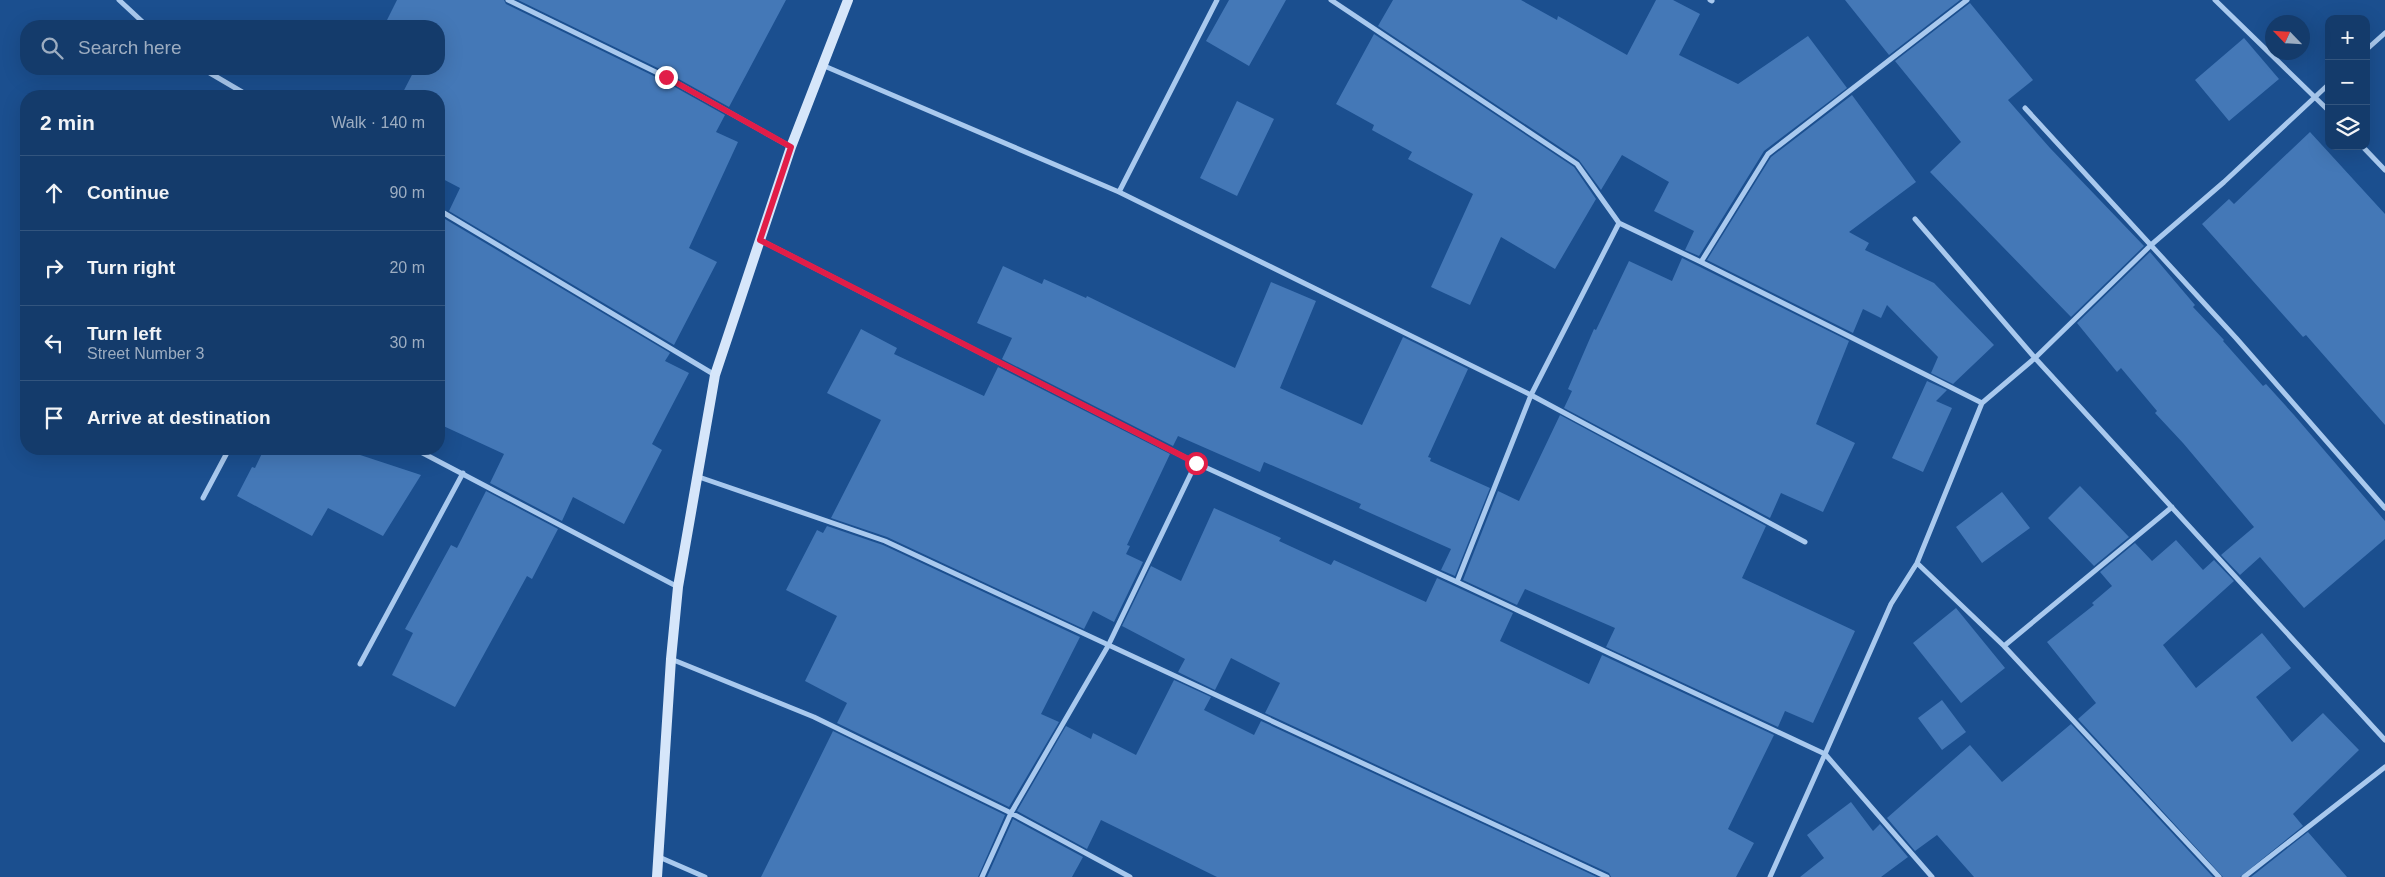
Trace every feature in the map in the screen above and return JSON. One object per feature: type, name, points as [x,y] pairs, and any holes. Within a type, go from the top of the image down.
[{"type":"street","points":[[119,0],[141,20]]},
{"type":"street","points":[[508,0],[666,77],[791,147]]},
{"type":"street","points":[[657,877],[671,658],[678,587],[715,375],[791,147],[821,64],[848,0]]},
{"type":"street","points":[[1119,192],[1217,0]]},
{"type":"street","points":[[1331,0],[1577,164],[1619,224],[1701,262],[1982,403]]},
{"type":"street","points":[[1701,262],[1768,154],[1967,0]]},
{"type":"street","points":[[2215,0],[2325,107]]},
{"type":"street","points":[[2370,46],[2385,33]]},
{"type":"street","points":[[821,64],[1119,192],[1531,395],[1805,542]]},
{"type":"street","points":[[214,75],[239,90]]},
{"type":"street","points":[[1770,877],[1891,604],[1917,563],[1982,403],[2035,358],[2151,245],[2224,182],[2325,87]]},
{"type":"street","points":[[2025,108],[2236,338],[2385,508]]},
{"type":"street","points":[[2366,150],[2385,170]]},
{"type":"street","points":[[445,214],[715,375]]},
{"type":"street","points":[[1915,219],[2035,358],[2385,740]]},
{"type":"street","points":[[1457,582],[1531,395],[1619,224]]},
{"type":"street","points":[[760,240],[1196,463],[1457,582],[1825,754],[1932,877]]},
{"type":"street","points":[[203,498],[226,455]]},
{"type":"street","points":[[426,455],[678,587]]},
{"type":"street","points":[[982,877],[1011,813],[1108,646],[1196,463]]},
{"type":"street","points":[[360,664],[462,474]]},
{"type":"street","points":[[696,476],[885,541],[1607,877]]},
{"type":"street","points":[[2004,646],[2172,507]]},
{"type":"street","points":[[1917,563],[2004,646],[2218,877]]},
{"type":"street","points":[[671,658],[814,717],[1011,813],[1130,877]]},
{"type":"street","points":[[2244,877],[2385,767]]},
{"type":"street","points":[[659,857],[705,877]]},
{"type":"building","points":[[397,0],[504,0],[506,4],[664,81],[725,115],[716,132],[738,142],[689,248],[717,262],[674,345],[449,211],[460,188],[445,180],[445,90],[404,90],[412,75],[445,75],[445,20],[387,20]]},
{"type":"building","points":[[518,0],[786,0],[729,107],[668,73]]},
{"type":"building","points":[[1229,0],[1286,0],[1249,66],[1206,41]]},
{"type":"building","points":[[1393,0],[1521,0],[1557,20],[1558,16],[1627,55],[1656,0],[1673,0],[1700,14],[1679,55],[1738,84],[1808,36],[1847,88],[1764,151],[1699,256],[1685,250],[1694,231],[1654,211],[1669,182],[1622,155],[1601,190],[1579,160],[1378,26]]},
{"type":"building","points":[[1845,0],[1960,0],[1889,55]]},
{"type":"building","points":[[1970,3],[2033,80],[2008,100],[2050,148],[2144,246],[2071,317],[1930,172],[1961,142],[1895,61]]},
{"type":"building","points":[[1374,34],[1574,167],[1596,199],[1555,269],[1501,237],[1470,305],[1431,287],[1473,194],[1408,159],[1412,152],[1372,130],[1374,125],[1336,104]]},
{"type":"building","points":[[2244,38],[2279,79],[2229,121],[2195,80]]},
{"type":"building","points":[[1852,95],[1916,182],[1849,232],[1869,243],[1865,250],[1934,283],[1994,345],[1953,384],[1931,373],[1938,357],[1887,305],[1881,318],[1863,309],[1853,333],[1707,260],[1771,157]]},
{"type":"building","points":[[1237,101],[1274,119],[1237,196],[1200,178]]},
{"type":"building","points":[[2310,132],[2385,214],[2385,425],[2306,335],[2303,337],[2202,224],[2229,199],[2234,204]]},
{"type":"building","points":[[445,219],[670,353],[665,361],[689,373],[652,444],[662,450],[624,524],[573,497],[562,521],[490,483],[504,454],[445,427]]},
{"type":"building","points":[[2150,252],[2195,305],[2193,307],[2263,386],[2266,384],[2294,415],[2385,521],[2385,539],[2304,608],[2260,557],[2240,575],[2221,555],[2254,527],[2155,413],[2157,411],[2121,368],[2117,372],[2077,323]]},
{"type":"building","points":[[1682,258],[1849,341],[1816,424],[1855,443],[1823,512],[1781,493],[1770,518],[1564,408],[1572,391],[1568,389],[1594,329],[1596,330],[1629,261],[1672,281]]},
{"type":"building","points":[[1003,266],[1042,284],[1044,279],[1086,298],[1087,296],[1235,368],[1271,282],[1316,301],[1280,388],[1362,425],[1403,337],[1468,369],[1428,457],[1431,458],[1430,461],[1490,488],[1455,576],[1441,570],[1451,549],[1359,508],[1361,504],[1264,462],[1260,472],[1178,436],[1173,446],[1002,359],[1012,338],[977,323]]},
{"type":"building","points":[[861,329],[897,348],[894,354],[984,396],[998,367],[1170,454],[1127,545],[1130,546],[1126,554],[1143,562],[1114,622],[1093,611],[1084,629],[887,537],[831,518],[881,420],[827,393]]},
{"type":"building","points":[[1927,381],[1947,390],[1936,401],[1952,408],[1923,472],[1892,458]]},
{"type":"building","points":[[1560,415],[1766,526],[1742,578],[1855,631],[1813,723],[1785,711],[1778,727],[1606,647],[1615,628],[1525,589],[1517,605],[1463,580],[1498,491],[1519,501]]},
{"type":"building","points":[[261,455],[360,455],[421,475],[383,536],[328,508],[312,536],[237,496],[252,467],[255,468]]},
{"type":"building","points":[[2080,486],[2129,537],[2094,566],[2048,518]]},
{"type":"building","points":[[486,491],[558,529],[532,579],[527,576],[455,707],[392,675],[413,633],[405,629],[451,545],[457,548]]},
{"type":"building","points":[[2002,492],[2030,528],[1982,563],[1956,527]]},
{"type":"building","points":[[1214,508],[1281,538],[1279,541],[1331,565],[1334,560],[1426,602],[1437,578],[1513,613],[1500,641],[1589,684],[1602,655],[1774,735],[1728,829],[1754,843],[1736,877],[1611,877],[1609,873],[1265,713],[1280,683],[1231,658],[1215,690],[1178,672],[1185,659],[1122,626],[1151,566],[1181,581]]},
{"type":"building","points":[[827,526],[883,545],[1080,637],[1041,714],[1059,722],[1009,807],[837,723],[847,703],[805,681],[837,616],[786,590],[817,530],[823,533]]},
{"type":"building","points":[[2176,540],[2203,570],[2214,560],[2234,581],[2163,645],[2196,688],[2262,633],[2291,668],[2256,697],[2292,742],[2323,713],[2359,750],[2293,814],[2303,826],[2240,877],[2223,877],[2078,719],[2096,703],[2047,642],[2094,605],[2092,603],[2112,586],[2100,572],[2135,543],[2152,561]]},
{"type":"building","points":[[1956,608],[2005,668],[1961,703],[1913,643]]},
{"type":"building","points":[[1174,680],[1211,697],[1204,710],[1254,735],[1261,721],[1597,877],[1217,877],[1101,820],[1087,849],[1017,811],[1066,726],[1091,739],[1093,733],[1136,755]]},
{"type":"building","points":[[1942,700],[1966,732],[1942,750],[1918,718]]},
{"type":"building","points":[[2071,724],[2213,877],[1974,877],[1937,835],[1915,851],[1887,818],[1970,745],[2002,782]]},
{"type":"building","points":[[833,731],[1005,815],[978,877],[761,877]]},
{"type":"building","points":[[1851,802],[1873,831],[1880,824],[1908,857],[1881,877],[1800,877],[1824,858],[1807,835]]},
{"type":"building","points":[[1013,819],[1083,857],[1072,877],[987,877]]},
{"type":"building","points":[[2308,832],[2347,877],[2251,877]]},
{"type":"route","points":[[666,77],[791,147],[760,240],[1196,463]]}]
